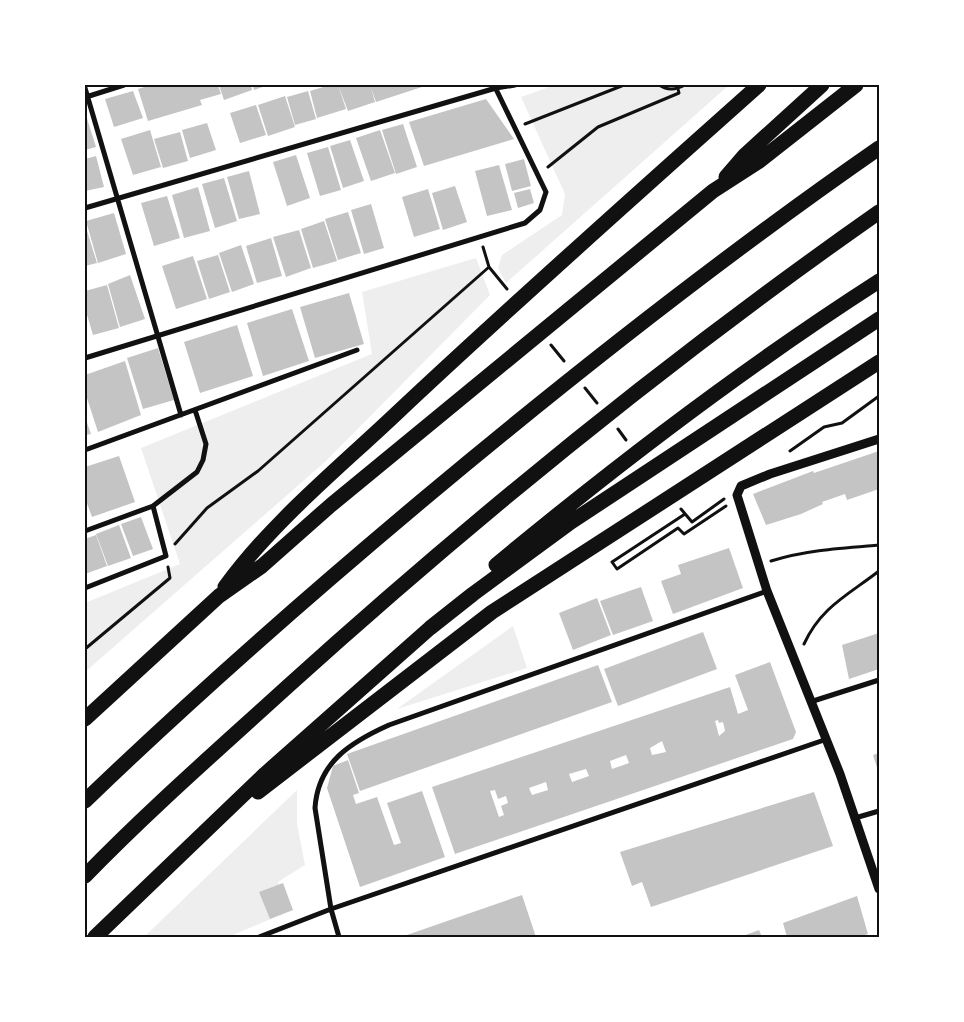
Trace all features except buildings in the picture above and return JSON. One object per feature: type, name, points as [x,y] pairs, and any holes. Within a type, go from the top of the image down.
[{"type":"highway","points":[[219,596],[241,566],[272,531],[500,316],[759,85]]},
{"type":"highway","points":[[713,191],[745,155],[822,85]]},
{"type":"highway","points":[[85,719],[219,596],[262,566],[331,505],[713,191],[758,162],[856,85]]},
{"type":"highway","points":[[85,801],[222,674],[361,552],[504,432],[656,312],[879,148]]},
{"type":"highway","points":[[85,876],[241,728],[374,608],[490,511],[710,336],[879,212]]},
{"type":"highway","points":[[95,937],[265,774],[430,628],[487,573],[602,479],[738,376],[879,281]]},
{"type":"highway","points":[[430,628],[571,522],[879,319]]},
{"type":"highway","points":[[210,827],[291,768],[492,612],[879,362]]},
{"type":"street","points":[[86,97],[124,85]]},
{"type":"street","points":[[85,208],[495,86],[515,85]]},
{"type":"street","points":[[85,358],[480,239],[525,223],[540,210],[546,192],[495,86]]},
{"type":"street","points":[[85,88],[86,97],[118,198],[156,336],[181,416]]},
{"type":"street","points":[[85,450],[357,350]]},
{"type":"street","points":[[85,531],[153,506],[197,472],[203,460],[206,444],[195,410]]},
{"type":"street","points":[[879,438],[770,474],[741,486],[737,495],[767,591],[810,702],[827,739],[879,889]]},
{"type":"street","points":[[85,588],[166,556],[153,506]]},
{"type":"street","points":[[339,937],[332,909],[315,808],[320,778],[334,760],[363,737],[389,725],[767,591]]},
{"type":"street","points":[[810,702],[879,680]]},
{"type":"street","points":[[260,937],[332,909],[827,739]]},
{"type":"street","points":[[855,818],[879,811]]},
{"type":"path","points":[[516,127],[624,85]]},
{"type":"path","points":[[659,85],[669,90],[678,89],[685,85]]},
{"type":"path","points":[[538,175],[598,127],[679,93],[678,89]]},
{"type":"path","points":[[480,239],[489,267],[508,290]]},
{"type":"path","points":[[85,649],[170,578],[166,556],[181,536],[207,508],[258,471],[489,267]]},
{"type":"path","points":[[550,344],[569,367]]},
{"type":"path","points":[[581,383],[599,406]]},
{"type":"path","points":[[786,454],[824,427],[842,422],[879,396]]},
{"type":"path","points":[[612,421],[630,444]]},
{"type":"path","points":[[685,514],[612,562],[617,569],[678,528],[684,534],[724,508],[737,495]]},
{"type":"path","points":[[679,506],[692,522],[724,499],[737,495]]},
{"type":"path","points":[[759,566],[788,556],[841,548],[879,545]]},
{"type":"path","points":[[795,664],[813,627],[824,612],[879,571]]},
{"type":"shaded area","points":[[555,85],[729,85],[506,283],[498,268],[502,255],[562,215],[565,194],[521,97]]},
{"type":"shaded area","points":[[476,258],[490,295],[326,461],[85,672],[85,603],[180,564],[141,448],[372,354],[362,292]]},
{"type":"shaded area","points":[[513,626],[527,668],[397,709]]},
{"type":"shaded area","points":[[297,790],[297,824],[305,865],[278,882],[290,911],[228,937],[144,937]]}]
